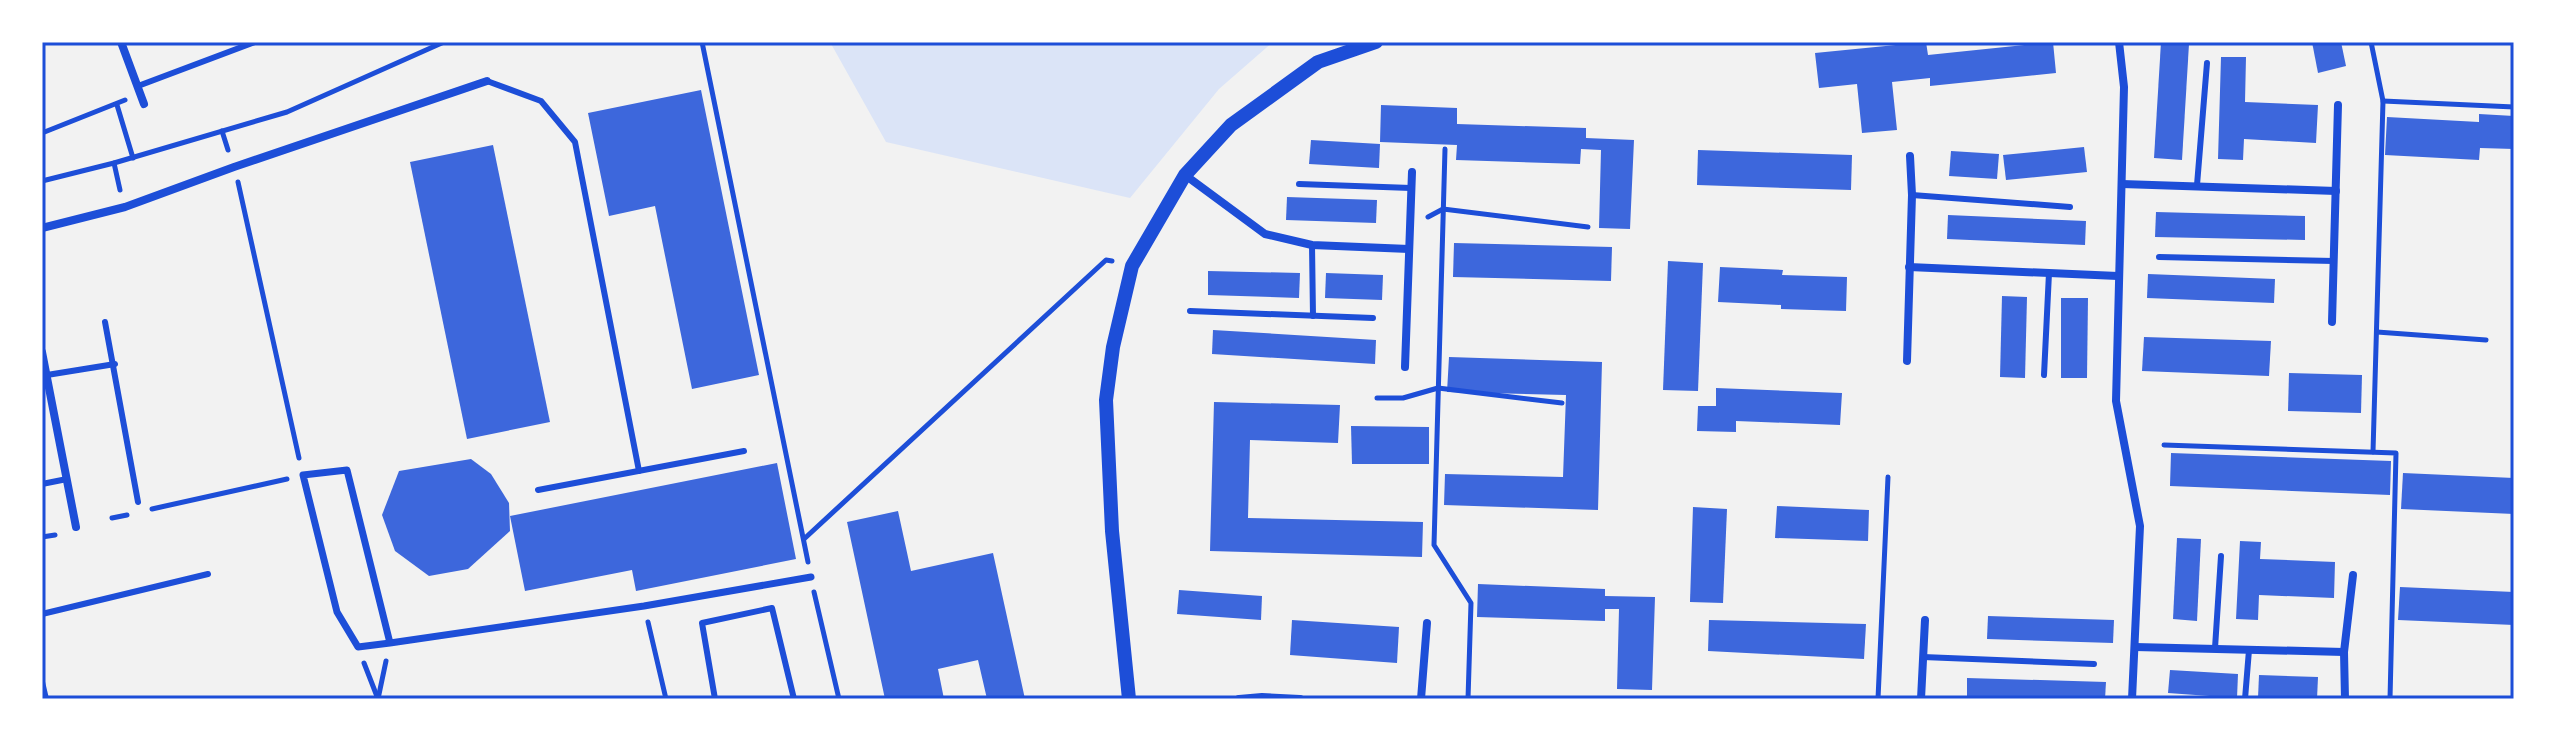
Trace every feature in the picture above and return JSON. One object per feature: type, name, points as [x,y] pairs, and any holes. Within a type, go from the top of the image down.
[{"type":"street","points":[[121,42],[144,104]]},
{"type":"street","points":[[1129,699],[1112,531],[1106,400],[1113,347],[1132,266],[1185,175],[1231,125],[1318,62],[1376,42]]},
{"type":"street","points":[[2119,42],[2124,87],[2116,401],[2140,526],[2132,699]]},
{"type":"street","points":[[42,228],[125,207],[487,81]]},
{"type":"street","points":[[2332,322],[2338,105]]},
{"type":"street","points":[[1907,361],[1912,195],[1910,156]]},
{"type":"street","points":[[1405,367],[1412,172]]},
{"type":"street","points":[[1185,175],[1265,234],[1312,245],[1409,249]]},
{"type":"street","points":[[2122,184],[2336,191]]},
{"type":"street","points":[[1909,267],[2118,276]]},
{"type":"street","points":[[42,352],[47,375],[47,401],[76,527]]},
{"type":"street","points":[[390,643],[347,470],[303,475],[337,612],[358,647],[390,643],[644,606],[811,577]]},
{"type":"street","points":[[2345,699],[2344,652],[2353,575]]},
{"type":"street","points":[[1921,699],[1925,620]]},
{"type":"street","points":[[1421,699],[1427,623]]},
{"type":"street","points":[[2135,647],[2344,652]]},
{"type":"street","points":[[1239,699],[1300,699]]},
{"type":"lane","points":[[138,86],[255,42]]},
{"type":"lane","points":[[2197,185],[2207,63]]},
{"type":"lane","points":[[487,81],[541,101],[575,142],[639,471]]},
{"type":"lane","points":[[1299,184],[1411,188]]},
{"type":"lane","points":[[1912,195],[2070,207]]},
{"type":"lane","points":[[1312,245],[1313,316]]},
{"type":"lane","points":[[2159,257],[2334,261]]},
{"type":"lane","points":[[2044,375],[2049,273]]},
{"type":"lane","points":[[1190,311],[1373,318]]},
{"type":"lane","points":[[105,322],[138,502]]},
{"type":"lane","points":[[47,375],[115,364]]},
{"type":"lane","points":[[538,490],[744,451]]},
{"type":"lane","points":[[42,484],[67,479]]},
{"type":"lane","points":[[2215,648],[2221,556]]},
{"type":"lane","points":[[42,614],[208,574]]},
{"type":"lane","points":[[715,699],[702,623],[772,608],[794,699]]},
{"type":"lane","points":[[2245,699],[2249,650]]},
{"type":"lane","points":[[1923,657],[2094,664]]},
{"type":"lane","points":[[42,682],[46,699]]},
{"type":"path","points":[[42,181],[133,158],[287,112],[444,42]]},
{"type":"path","points":[[702,42],[803,540],[839,699]]},
{"type":"path","points":[[2371,42],[2383,101],[2373,452]]},
{"type":"path","points":[[2383,101],[2514,107]]},
{"type":"path","points":[[42,133],[116,105],[133,158]]},
{"type":"path","points":[[222,131],[229,154]]},
{"type":"path","points":[[1445,149],[1434,545],[1471,603],[1468,699]]},
{"type":"path","points":[[114,163],[121,191]]},
{"type":"path","points":[[112,518],[303,475],[239,187]]},
{"type":"path","points":[[1443,209],[1588,227]]},
{"type":"path","points":[[803,540],[1106,260],[1132,266]]},
{"type":"path","points":[[2377,332],[2486,340]]},
{"type":"path","points":[[1377,398],[1403,398],[1438,388],[1562,403]]},
{"type":"path","points":[[2164,445],[2396,453],[2390,699]]},
{"type":"path","points":[[1878,699],[1888,477]]},
{"type":"path","points":[[42,537],[55,535]]},
{"type":"path","points":[[644,606],[666,699]]},
{"type":"path","points":[[378,699],[390,643]]},
{"type":"path","points":[[358,647],[378,699]]},
{"type":"shaded area","points":[[830,42],[1273,42],[1219,89],[1130,198],[886,142]]},
{"type":"building","points":[[1926,42],[1928,55],[2053,42],[2056,73],[1930,86],[1930,78],[1892,82],[1897,130],[1862,133],[1857,84],[1819,88],[1815,53]]},
{"type":"building","points":[[2161,42],[2189,44],[2182,160],[2154,158]]},
{"type":"building","points":[[2312,42],[2341,42],[2346,66],[2318,73]]},
{"type":"building","points":[[2221,57],[2246,57],[2245,102],[2318,105],[2316,143],[2244,139],[2243,160],[2218,159]]},
{"type":"building","points":[[701,90],[759,375],[692,389],[655,206],[609,216],[588,113]]},
{"type":"building","points":[[1381,105],[1457,108],[1457,124],[1586,128],[1586,138],[1634,140],[1630,229],[1599,228],[1601,150],[1581,149],[1580,164],[1456,160],[1457,145],[1380,142]]},
{"type":"building","points":[[2479,114],[2514,116],[2514,149],[2480,148],[2479,160],[2385,155],[2387,117],[2479,122]]},
{"type":"building","points":[[1311,140],[1380,144],[1379,168],[1309,164]]},
{"type":"building","points":[[493,145],[550,422],[467,439],[410,162]]},
{"type":"building","points":[[2084,147],[2087,172],[2006,180],[2003,155]]},
{"type":"building","points":[[1698,150],[1852,155],[1851,190],[1697,185]]},
{"type":"building","points":[[1951,151],[1999,154],[1997,179],[1949,176]]},
{"type":"building","points":[[1287,197],[1377,200],[1376,223],[1286,220]]},
{"type":"building","points":[[2156,212],[2305,216],[2305,240],[2155,237]]},
{"type":"building","points":[[1948,215],[2086,221],[2085,245],[1947,239]]},
{"type":"building","points":[[1454,243],[1612,247],[1611,281],[1453,277]]},
{"type":"building","points":[[1668,261],[1703,263],[1698,391],[1663,390]]},
{"type":"building","points":[[1720,267],[1783,270],[1782,275],[1847,277],[1846,311],[1781,309],[1781,305],[1718,302]]},
{"type":"building","points":[[1208,271],[1300,273],[1299,298],[1208,295]]},
{"type":"building","points":[[1326,273],[1383,275],[1382,300],[1325,298]]},
{"type":"building","points":[[2148,274],[2275,279],[2274,303],[2147,298]]},
{"type":"building","points":[[2002,296],[2027,297],[2025,378],[2000,377]]},
{"type":"building","points":[[2061,298],[2088,298],[2087,378],[2061,378]]},
{"type":"building","points":[[1213,330],[1376,340],[1375,364],[1212,354]]},
{"type":"building","points":[[2144,337],[2271,341],[2269,376],[2142,371]]},
{"type":"building","points":[[1449,357],[1602,362],[1598,510],[1444,505],[1445,474],[1563,477],[1566,395],[1447,392]]},
{"type":"building","points":[[2289,373],[2362,375],[2361,413],[2288,411]]},
{"type":"building","points":[[1716,388],[1842,393],[1840,425],[1736,421],[1736,432],[1697,431],[1698,406],[1716,406]]},
{"type":"building","points":[[1214,402],[1340,405],[1338,443],[1250,440],[1248,518],[1423,522],[1422,557],[1210,551]]},
{"type":"building","points":[[1351,426],[1429,427],[1429,464],[1352,464]]},
{"type":"building","points":[[2171,453],[2391,461],[2390,495],[2170,486]]},
{"type":"building","points":[[471,459],[491,474],[509,503],[510,531],[468,569],[429,576],[395,551],[382,515],[399,471]]},
{"type":"building","points":[[777,463],[796,559],[636,591],[632,570],[525,591],[510,516]]},
{"type":"building","points":[[2403,473],[2514,478],[2514,514],[2401,509]]},
{"type":"building","points":[[1777,506],[1869,510],[1868,541],[1775,538]]},
{"type":"building","points":[[1693,507],[1727,509],[1723,603],[1690,602]]},
{"type":"building","points":[[898,511],[911,571],[993,553],[1025,699],[987,699],[978,660],[938,669],[944,699],[885,699],[847,522]]},
{"type":"building","points":[[2177,538],[2201,539],[2197,621],[2173,619]]},
{"type":"building","points":[[2240,541],[2261,542],[2260,559],[2335,562],[2334,598],[2259,595],[2258,620],[2236,619]]},
{"type":"building","points":[[1478,584],[1605,589],[1605,596],[1655,597],[1652,690],[1617,689],[1619,609],[1605,609],[1605,621],[1477,617]]},
{"type":"building","points":[[2400,587],[2514,592],[2514,625],[2398,620]]},
{"type":"building","points":[[1179,590],[1262,596],[1261,620],[1177,614]]},
{"type":"building","points":[[1988,616],[2114,620],[2113,643],[1987,639]]},
{"type":"building","points":[[1292,620],[1399,627],[1397,663],[1290,655]]},
{"type":"building","points":[[1709,620],[1866,624],[1864,659],[1708,651]]},
{"type":"building","points":[[2170,670],[2238,674],[2237,698],[2168,693]]},
{"type":"building","points":[[2259,675],[2318,677],[2317,699],[2258,698]]},
{"type":"building","points":[[1967,678],[2106,682],[2105,699],[1967,699]]}]
